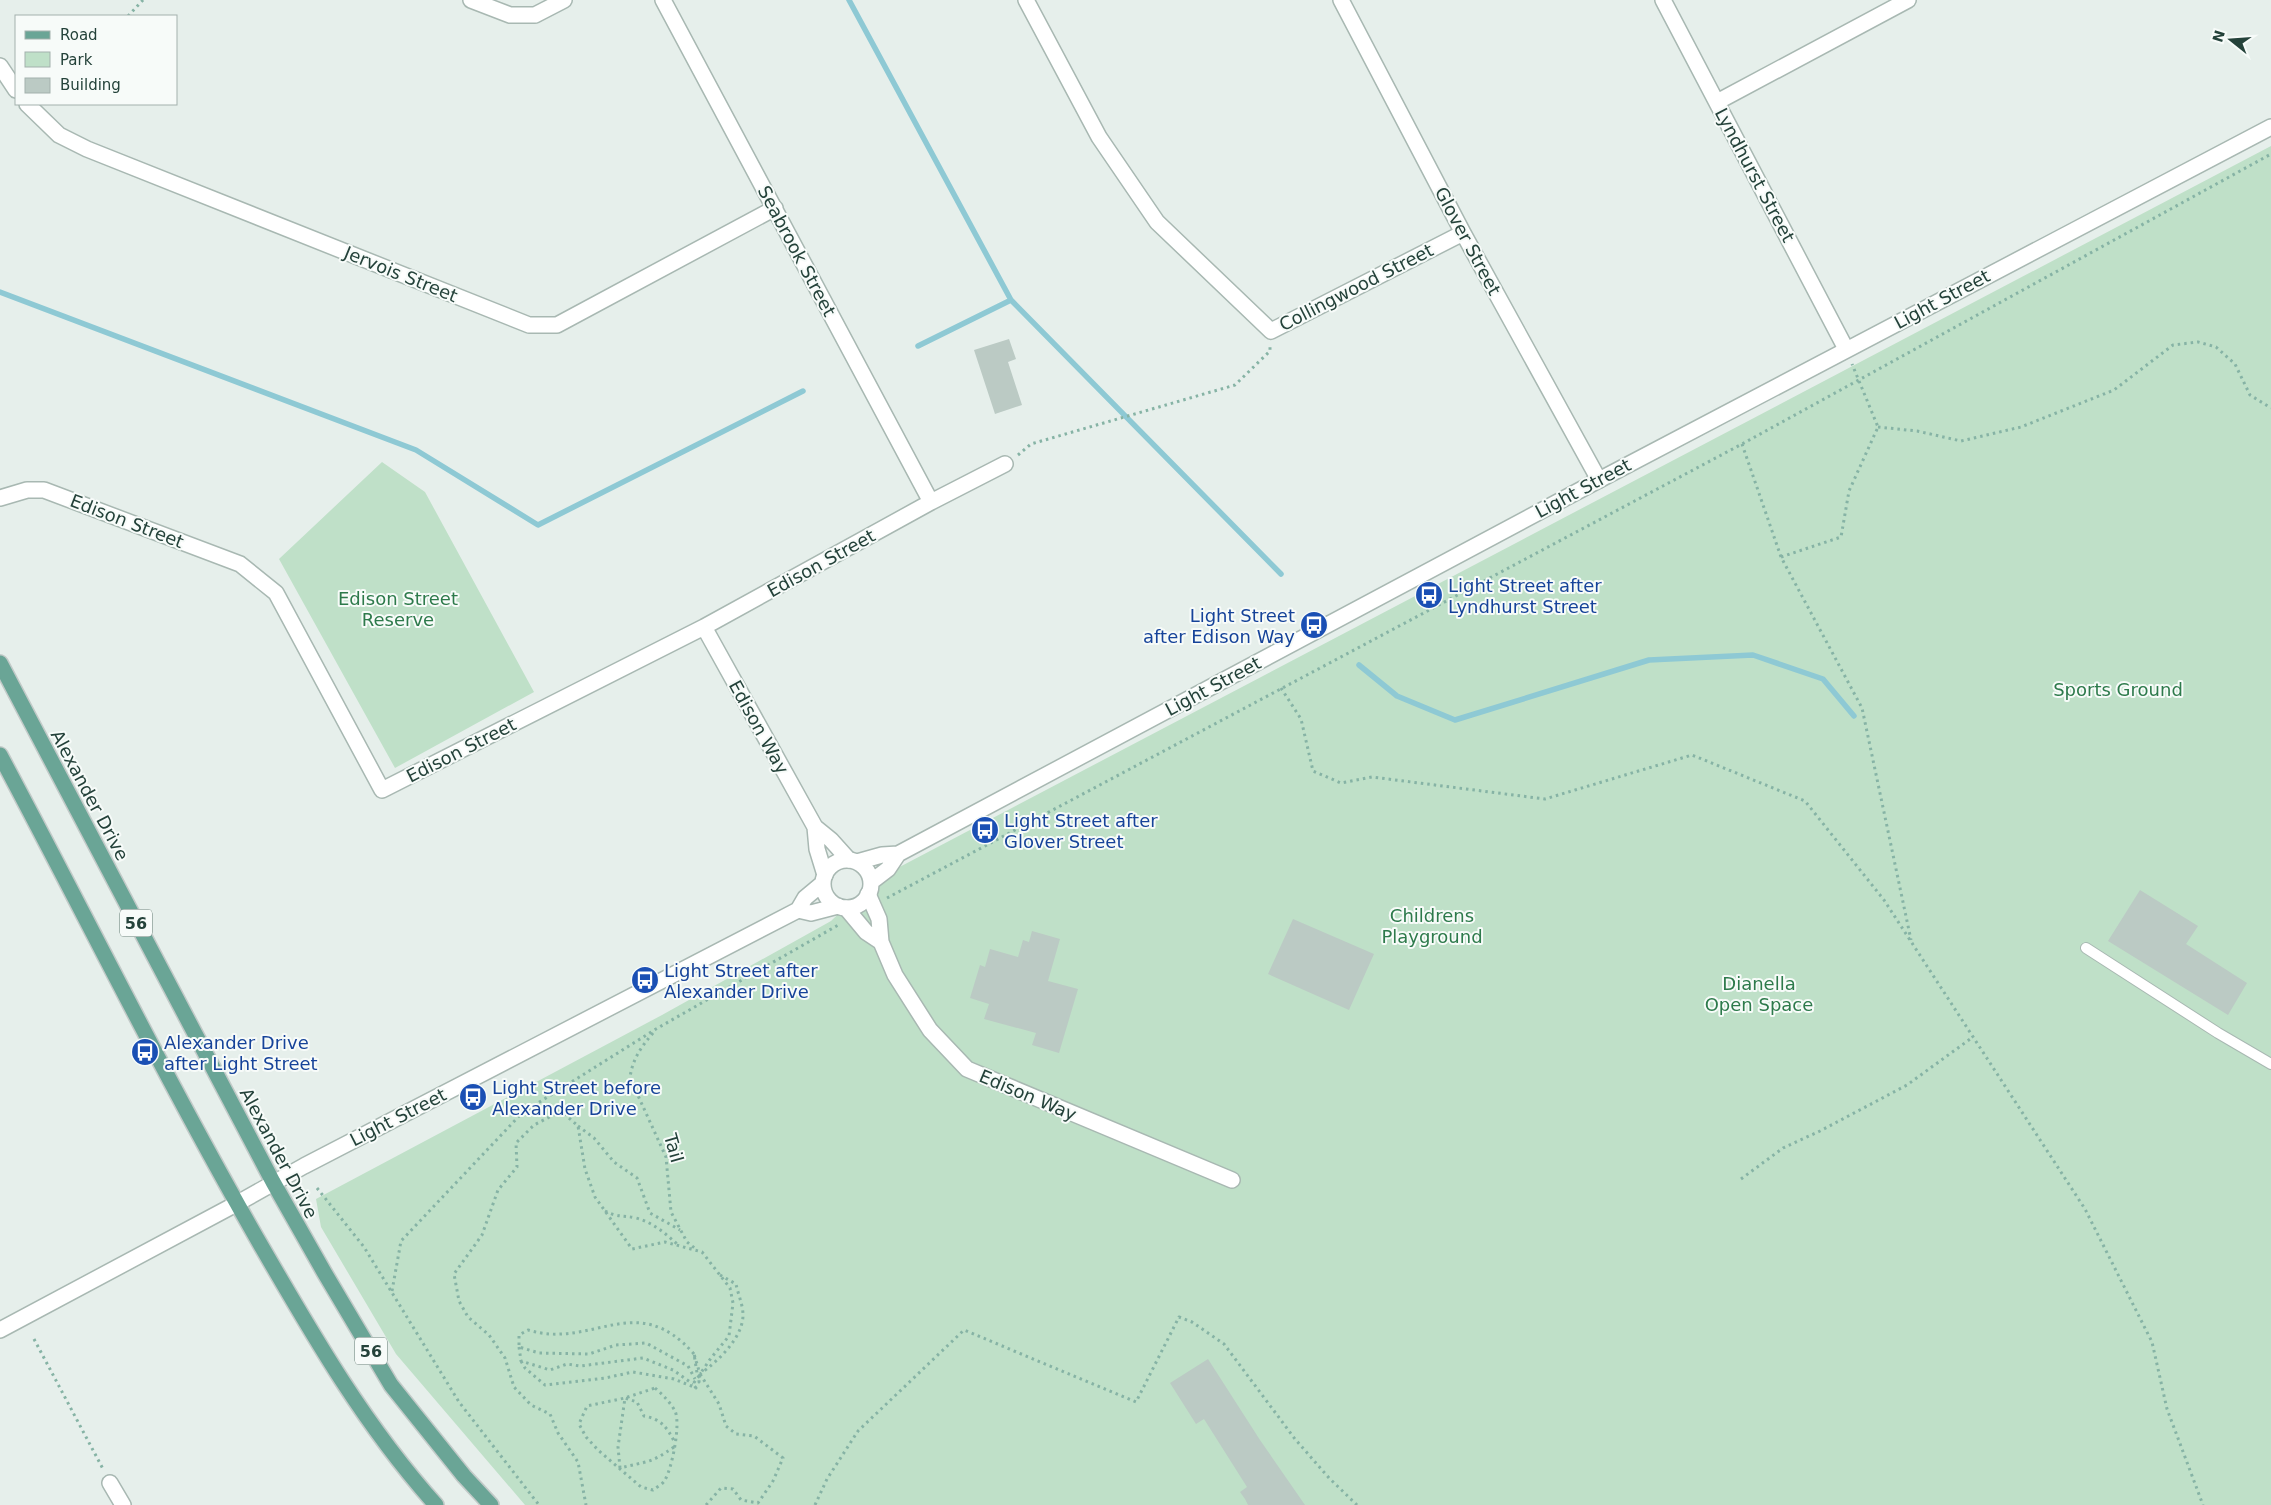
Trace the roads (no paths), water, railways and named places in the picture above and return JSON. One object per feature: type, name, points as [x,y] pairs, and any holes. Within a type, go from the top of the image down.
[{"type":"main road","name":"Alexander Drive","points":[[0,663],[273,1182],[391,1385],[464,1476],[491,1505]]},
{"type":"main road","name":"56","points":[[0,755],[236,1204],[326,1357],[352,1397],[377,1432],[436,1505]]},
{"type":"street","points":[[471,0],[510,15],[535,15],[564,0]]},
{"type":"street","name":"Seabrook Street","points":[[663,0],[930,502]]},
{"type":"street","name":"Collingwood Street","points":[[1026,0],[1100,137],[1157,222],[1271,331],[1463,232]]},
{"type":"street","name":"Glover Street","points":[[1341,0],[1463,232],[1599,480]]},
{"type":"street","name":"Lyndhurst Street","points":[[1663,0],[1846,350]]},
{"type":"street","points":[[1717,102],[1908,0]]},
{"type":"street","points":[[0,66],[15,88]]},
{"type":"street","name":"Jervois Street","points":[[28,105],[59,135],[86,149],[529,324],[557,325],[775,208]]},
{"type":"street","name":"Light Street","points":[[853,861],[898,854],[1599,480],[2271,127]]},
{"type":"street","name":"Edison Street","points":[[0,498],[27,490],[44,490],[240,564],[276,593],[382,790],[704,627],[930,502],[1005,464]]},
{"type":"street","name":"Edison Way","points":[[704,627],[815,827],[853,861]]},
{"type":"street","name":"Edison Way","points":[[815,827],[817,849],[824,879]]},
{"type":"street","name":"Light Street","points":[[871,894],[898,854]]},
{"type":"street","points":[[846,910],[861,903],[871,894],[868,872],[853,861],[835,863],[824,879],[827,898],[846,910],[866,932],[881,942]]},
{"type":"street","name":"Light Street","points":[[0,1330],[236,1204],[273,1182],[798,910],[805,898],[824,879]]},
{"type":"street","name":"Edison Way","points":[[871,894],[879,919],[881,942],[894,975],[930,1030],[966,1069],[1232,1180]]},
{"type":"street","name":"Light Street","points":[[798,910],[811,913],[846,910]]},
{"type":"street","points":[[110,1483],[123,1505]]},
{"type":"lane","points":[[2086,948],[2218,1033],[2271,1064]]},
{"type":"waterway","points":[[849,0],[1011,300],[1281,574]]},
{"type":"waterway","points":[[0,292],[416,450],[538,525],[803,391]]},
{"type":"waterway","points":[[918,346],[1011,300]]},
{"type":"waterway","points":[[1359,665],[1397,696],[1455,720],[1649,660],[1753,655],[1823,679],[1854,716]]},
{"type":"place","name":"Light Street after Lyndhurst Street","points":[[1429,595]]},
{"type":"place","name":"Light Street after Edison Way","points":[[1314,625]]},
{"type":"place","name":"Light Street after Glover Street","points":[[985,830]]},
{"type":"place","name":"Light Street after Alexander Drive","points":[[645,980]]},
{"type":"place","name":"Alexander Drive after Light Street","points":[[145,1052]]},
{"type":"place","name":"Light Street before Alexander Drive","points":[[473,1097]]},
{"type":"park label","name":"Edison Street Reserve","points":[[398,608]]},
{"type":"park label","name":"Sports Ground","points":[[2118,689]]},
{"type":"park label","name":"Childrens Playground","points":[[1432,925]]},
{"type":"park label","name":"Dianella Open Space","points":[[1759,993]]}]
